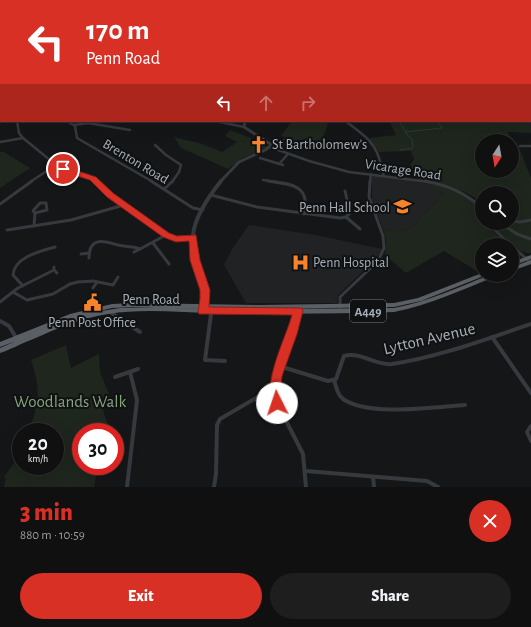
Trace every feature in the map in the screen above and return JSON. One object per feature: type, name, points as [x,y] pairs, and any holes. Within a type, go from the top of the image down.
[{"type":"highway","points":[[519,263],[530,261]]},
{"type":"highway","points":[[519,266],[530,261]]},
{"type":"highway","name":"Penn Road","points":[[0,350],[18,340],[72,316],[106,307],[134,305],[204,309],[211,312],[386,305],[407,303],[475,278]]},
{"type":"highway","name":"Penn Road","points":[[340,308],[394,310],[411,308],[477,282]]},
{"type":"highway","name":"Penn Road","points":[[0,345],[90,316],[109,312],[129,310],[298,309]]},
{"type":"street","points":[[17,122],[19,133],[23,138],[56,165],[93,179],[110,195],[166,235],[176,239],[193,238]]},
{"type":"street","points":[[69,122],[74,125],[88,123],[131,130]]},
{"type":"street","points":[[204,309],[204,286],[195,260],[193,238],[195,226],[222,177],[244,159],[271,146],[269,142],[244,127],[220,122]]},
{"type":"street","points":[[244,127],[245,122]]},
{"type":"street","points":[[346,122],[360,131],[374,149],[378,156],[384,176]]},
{"type":"street","name":"Brenton Road","points":[[74,125],[77,138],[164,189],[193,208],[203,210]]},
{"type":"street","points":[[0,142],[23,138]]},
{"type":"street","points":[[155,145],[166,156],[181,165],[175,180],[164,189]]},
{"type":"street","name":"Vicarage Road","points":[[271,146],[288,154],[339,170],[440,184],[466,194],[475,201]]},
{"type":"street","points":[[520,146],[531,146]]},
{"type":"street","points":[[279,164],[288,154]]},
{"type":"street","points":[[261,160],[283,165]]},
{"type":"street","points":[[0,204],[12,194],[56,165]]},
{"type":"street","points":[[340,308],[342,296],[378,261],[384,248],[383,236],[369,197],[371,174]]},
{"type":"street","points":[[265,181],[294,186],[304,192],[307,199],[304,214]]},
{"type":"street","points":[[346,217],[350,213],[346,193],[351,194]]},
{"type":"street","points":[[211,195],[257,207],[336,218],[346,217],[358,225],[360,229]]},
{"type":"street","points":[[34,226],[34,210],[40,203],[46,203],[47,210],[35,213]]},
{"type":"street","points":[[7,230],[71,220],[124,205]]},
{"type":"street","points":[[519,222],[531,220]]},
{"type":"street","points":[[495,230],[503,238]]},
{"type":"street","points":[[511,230],[531,239]]},
{"type":"street","points":[[134,252],[166,235]]},
{"type":"street","points":[[89,258],[89,253],[93,244],[102,241],[108,241],[117,245],[137,247],[140,249]]},
{"type":"street","points":[[153,242],[169,264]]},
{"type":"street","points":[[22,286],[13,275],[16,267],[28,254],[55,247]]},
{"type":"street","points":[[519,252],[530,261]]},
{"type":"street","points":[[81,254],[89,253]]},
{"type":"street","points":[[159,258],[163,256]]},
{"type":"street","points":[[0,302],[22,286],[55,270]]},
{"type":"street","points":[[13,292],[24,298],[31,299],[53,294],[75,282],[97,282],[113,285],[118,276]]},
{"type":"street","points":[[93,288],[97,282]]},
{"type":"street","points":[[298,309],[292,334],[279,366],[275,387],[277,403],[303,454],[306,471],[306,487]]},
{"type":"street","points":[[109,312],[140,332]]},
{"type":"street","points":[[211,312],[205,360],[225,361]]},
{"type":"street","points":[[0,321],[9,326],[18,340]]},
{"type":"street","name":"Lytton Avenue","points":[[334,380],[336,379],[344,356],[346,355],[356,355],[385,364],[450,350],[531,324]]},
{"type":"street","points":[[492,337],[531,393]]},
{"type":"street","points":[[279,366],[328,380],[334,380],[340,396],[356,405],[397,409],[465,405]]},
{"type":"street","points":[[115,378],[138,370]]},
{"type":"street","points":[[127,487],[137,404],[130,372]]},
{"type":"street","points":[[214,487],[216,474],[217,425],[220,419],[275,387]]},
{"type":"street","points":[[531,426],[527,432],[531,440]]},
{"type":"street","points":[[306,471],[427,482],[438,487]]},
{"type":"street","points":[[373,477],[374,487]]},
{"type":"shaded area","name":"Penn Hall School","points":[[372,175],[419,181],[447,188],[413,227],[404,231],[383,229],[372,200]]},
{"type":"shaded area","name":"Penn Hospital","points":[[249,225],[316,235],[382,249],[377,258],[338,295],[337,303],[246,303],[224,265],[232,249]]},
{"type":"green space","points":[[291,122],[329,122],[320,146],[297,140],[300,142],[300,146],[295,150],[279,143],[285,137],[281,136]]},
{"type":"green space","points":[[390,122],[531,122],[531,133],[507,132],[509,134],[475,134],[475,178],[519,178],[519,148],[531,178],[531,253],[526,253],[519,250],[519,238],[503,238],[497,230],[519,230],[519,186],[475,186],[475,198],[441,184],[417,179],[418,175],[410,165],[414,159],[411,151],[379,152],[369,138],[396,135]]},
{"type":"green space","points":[[230,130],[253,139],[250,142],[253,144],[252,146],[260,148],[263,145],[269,146],[241,159],[228,169],[181,148],[174,137],[199,143],[222,152],[237,142],[225,136]]},
{"type":"green space","points":[[0,152],[4,152],[30,168],[0,188]]},
{"type":"green space","points":[[426,182],[457,192],[472,200],[475,202],[475,230],[492,230],[500,238],[475,238],[475,270],[444,251],[406,273],[385,255],[386,240],[383,229],[404,231],[413,227],[443,193],[429,186]]},
{"type":"green space","name":"Woodlands Walk","points":[[66,345],[71,368],[99,354],[100,372],[111,399],[102,407],[107,423],[72,423],[72,475],[96,475],[94,487],[4,487],[6,479],[4,477],[12,466],[12,475],[64,475],[64,423],[31,423],[37,404],[38,388],[31,360]]},
{"type":"waterway","points":[[400,122],[406,132]]},
{"type":"waterway","points":[[406,132],[442,128],[438,122]]},
{"type":"waterway","points":[[400,150],[413,148],[412,139],[406,132]]},
{"type":"place","name":"St Bartholomew's","points":[[259,144]]},
{"type":"place","name":"Penn Hall School","points":[[403,207]]},
{"type":"place","name":"Penn Hospital","points":[[300,262]]},
{"type":"place","name":"Penn Post Office","points":[[92,302]]},
{"type":"route","points":[[63,169],[93,179],[110,195],[166,235],[176,239],[193,238],[195,260],[205,290],[203,311],[298,311],[292,334],[276,376],[275,387],[277,403]]}]
